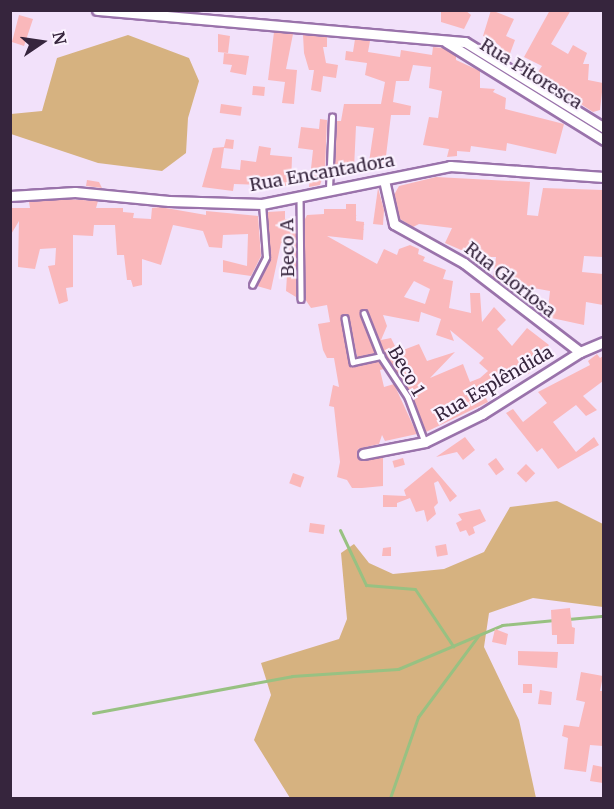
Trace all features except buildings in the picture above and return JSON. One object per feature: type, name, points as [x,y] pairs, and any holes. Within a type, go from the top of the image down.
[{"type":"street","name":"Rua Pitoresca","points":[[97,10],[145,18],[293,25],[466,43],[603,128]]},
{"type":"street","name":"Rua Pitoresca","points":[[438,39],[603,140]]},
{"type":"street","name":"Rua Encantadora","points":[[10,196],[75,192],[169,201],[262,204],[450,166],[603,177]]},
{"type":"street","name":"Rua Gloriosa","points":[[384,180],[394,224],[464,263],[580,352]]},
{"type":"street","name":"Rua Esplêndida","points":[[363,454],[425,442],[482,414],[580,352],[603,342]]},
{"type":"lane","points":[[328,192],[332,117]]},
{"type":"lane","name":"Beco A","points":[[300,197],[301,299]]},
{"type":"lane","points":[[252,285],[266,257],[262,204]]},
{"type":"lane","name":"Beco 1","points":[[364,313],[381,356],[408,397],[425,442]]},
{"type":"lane","points":[[345,318],[353,362],[381,356]]},
{"type":"shaded area","points":[[128,35],[189,58],[199,81],[188,118],[186,153],[162,171],[98,163],[11,134],[11,114],[42,111],[57,58]]},
{"type":"shaded area","points":[[557,501],[603,524],[603,607],[533,598],[489,613],[484,647],[519,720],[536,798],[290,798],[254,740],[271,695],[261,663],[339,639],[347,619],[341,553],[354,544],[369,563],[393,574],[444,569],[484,552],[510,507]]},
{"type":"waterway","points":[[340,530],[366,585],[415,589],[453,646]]},
{"type":"waterway","points":[[568,619],[604,616]]},
{"type":"waterway","points":[[93,713],[292,676],[398,669],[502,625],[555,620]]},
{"type":"waterway","points":[[390,798],[418,717],[478,636]]}]
